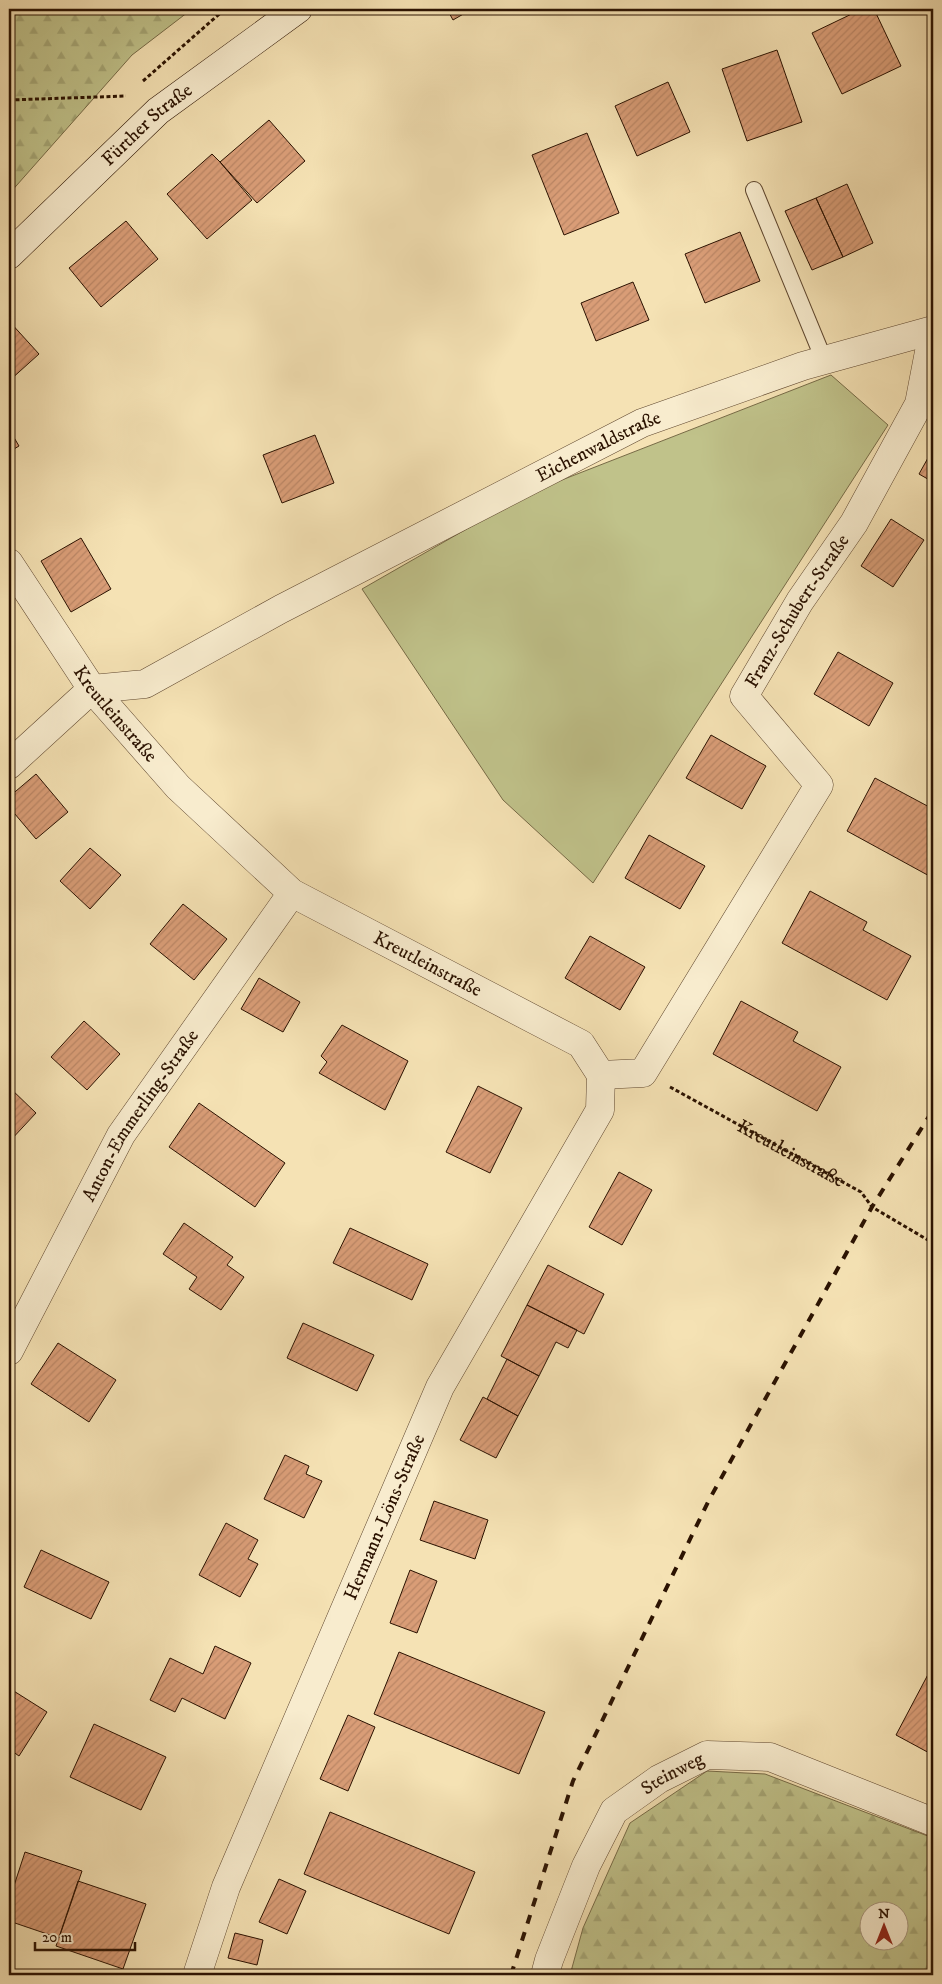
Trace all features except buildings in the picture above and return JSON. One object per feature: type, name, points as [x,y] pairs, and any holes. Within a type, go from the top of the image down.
[{"type":"street","name":"Fürther Straße","points":[[9,255],[158,111],[298,9]]},
{"type":"street","name":"Eichenwaldstraße","points":[[92,689],[145,684],[281,609],[642,422],[803,366],[933,330]]},
{"type":"street","name":"Franz-Schubert-Straße","points":[[643,1072],[819,785],[744,696],[800,601],[854,523],[919,404],[933,330]]},
{"type":"street","name":"Kreutleinstraße","points":[[9,563],[92,689],[178,787],[292,893],[581,1044],[601,1075]]},
{"type":"street","points":[[9,765],[92,689]]},
{"type":"street","name":"Anton-Emmerling-Straße","points":[[9,1351],[121,1136],[292,893]]},
{"type":"street","points":[[601,1075],[643,1072]]},
{"type":"street","name":"Hermann-Löns-Straße","points":[[197,1975],[226,1887],[440,1387],[600,1110],[601,1075]]},
{"type":"street","name":"Steinweg","points":[[546,1975],[586,1866],[614,1811],[659,1779],[707,1755],[770,1757],[933,1822]]},
{"type":"lane","points":[[754,190],[824,360]]},
{"type":"path","points":[[9,100],[126,96]]},
{"type":"path","name":"Kreutleinstraße","points":[[643,1072],[861,1192],[872,1207],[933,1243]]},
{"type":"green space","points":[[9,9],[192,9],[132,55],[9,194]]},
{"type":"green space","points":[[831,375],[888,425],[593,883],[503,800],[362,589],[531,492]]},
{"type":"green space","points":[[707,1771],[765,1774],[933,1838],[933,1975],[570,1975],[583,1928],[630,1823]]},
{"type":"railway","points":[[511,1975],[573,1781],[709,1500],[872,1207],[933,1110]]}]
